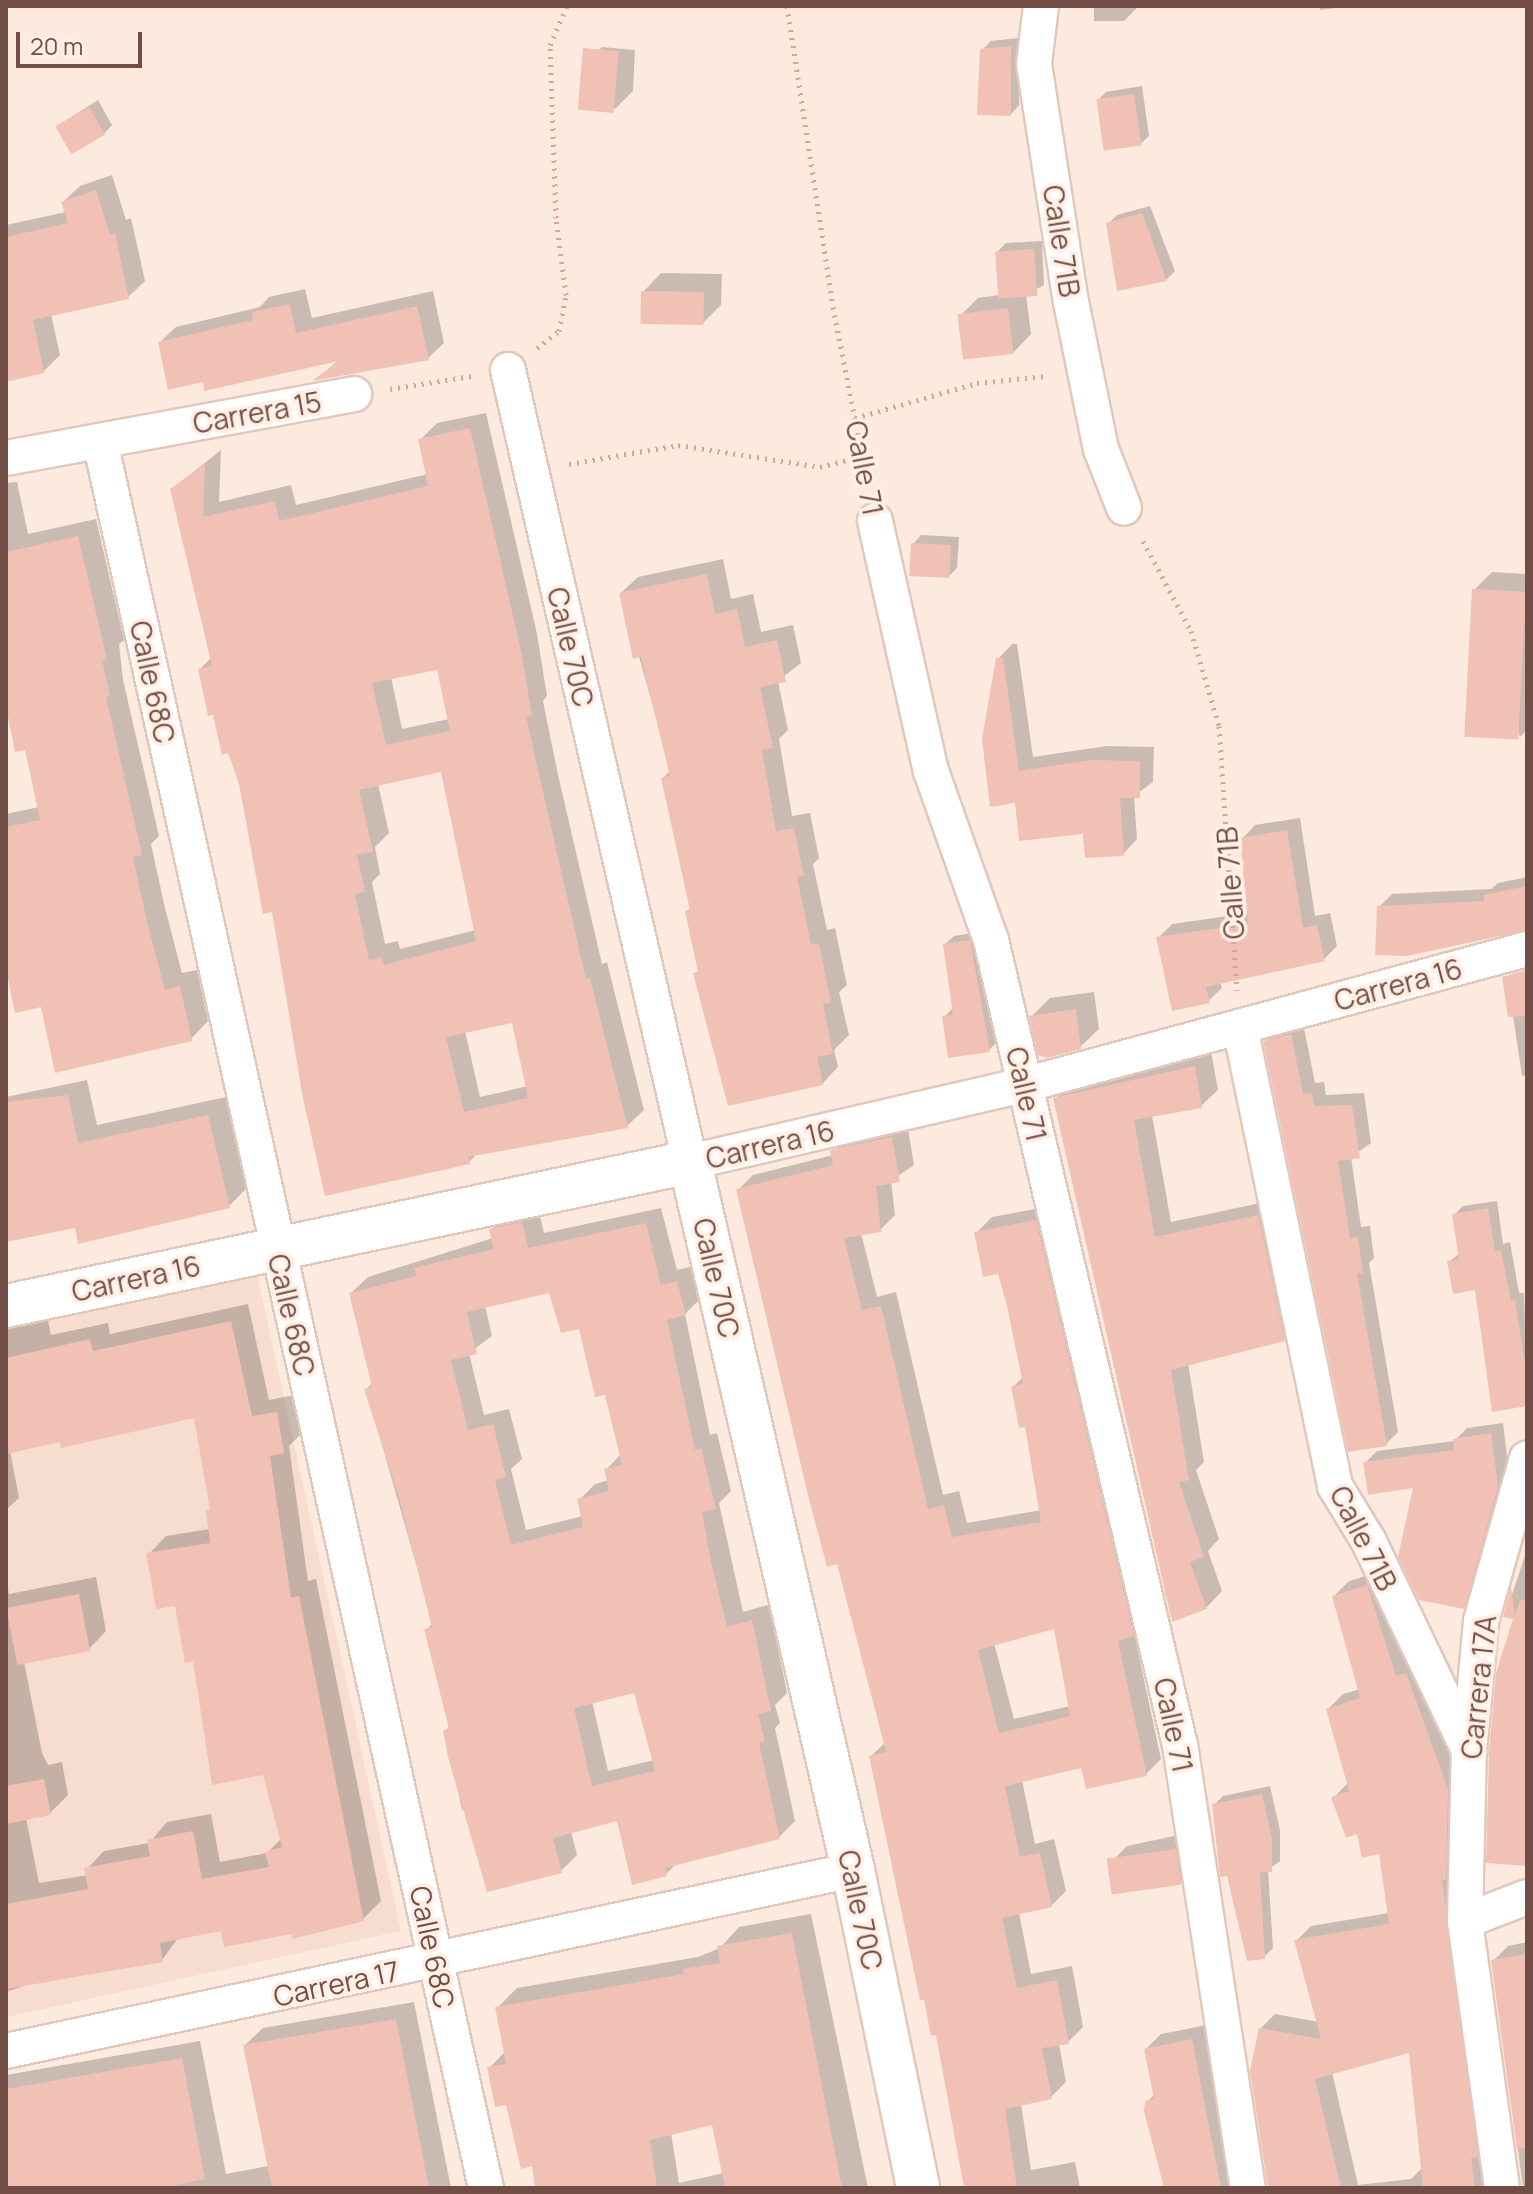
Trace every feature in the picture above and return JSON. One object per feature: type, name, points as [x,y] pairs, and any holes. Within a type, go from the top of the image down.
[{"type":"street","name":"Calle 71B","points":[[1041,6],[1034,64],[1083,373],[1101,449],[1124,508]]},
{"type":"street","name":"Calle 70C","points":[[508,370],[853,1870],[918,2188]]},
{"type":"street","name":"Carrera 15","points":[[6,458],[354,394]]},
{"type":"street","name":"Calle 68C","points":[[100,441],[486,2188]]},
{"type":"street","name":"Calle 71","points":[[875,521],[931,771],[991,940],[1180,1745],[1248,2188]]},
{"type":"street","name":"Carrera 16","points":[[6,1306],[690,1162],[1024,1085],[1527,949]]},
{"type":"street","name":"Calle 71B","points":[[1240,1027],[1335,1486],[1369,1542],[1469,1751]]},
{"type":"street","name":"Carrera 17A","points":[[1502,2188],[1465,1921],[1469,1751],[1481,1621],[1527,1458]]},
{"type":"street","name":"Carrera 17","points":[[6,2051],[436,1962],[853,1870]]},
{"type":"street","points":[[1465,1921],[1527,1897]]},
{"type":"path","points":[[508,370],[559,331],[566,295],[556,218],[550,45],[567,6]]},
{"type":"path","name":"Calle 71","points":[[787,6],[875,521]]},
{"type":"path","name":"Carrera 15","points":[[354,394],[508,370]]},
{"type":"path","points":[[855,418],[977,383],[1083,373]]},
{"type":"path","points":[[530,470],[678,445],[820,467],[863,456]]},
{"type":"path","name":"Calle 71B","points":[[1124,508],[1191,631],[1207,671],[1219,726],[1240,1027]]},
{"type":"shaded area","points":[[257,1275],[401,1931],[6,2017],[6,1330]]},
{"type":"building","points":[[1011,46],[1011,116],[977,115],[980,49]]},
{"type":"building","points":[[583,48],[619,51],[613,113],[578,110]]},
{"type":"building","points":[[1134,94],[1141,145],[1104,151],[1096,99]]},
{"type":"building","points":[[89,107],[105,135],[71,154],[55,127]]},
{"type":"building","points":[[96,190],[110,235],[115,233],[129,299],[33,320],[44,373],[6,382],[6,237],[68,223],[61,202]]},
{"type":"building","points":[[1142,213],[1167,281],[1117,291],[1106,223]]},
{"type":"building","points":[[1034,249],[1037,296],[998,299],[995,252]]},
{"type":"building","points":[[641,291],[704,292],[703,325],[640,324]]},
{"type":"building","points":[[290,304],[296,333],[417,306],[429,360],[312,381],[339,361],[204,391],[203,382],[168,390],[158,342],[253,320],[252,312]]},
{"type":"building","points":[[1008,308],[1014,354],[963,360],[957,314]]},
{"type":"building","points":[[470,428],[521,651],[532,715],[526,716],[543,792],[586,979],[590,978],[628,1128],[468,1157],[470,1164],[325,1196],[303,1099],[272,912],[263,914],[239,784],[228,753],[222,755],[213,715],[208,716],[198,669],[212,666],[170,489],[205,464],[203,517],[275,501],[279,521],[428,486],[418,439]],"holes":[[[437,670],[450,731],[386,745],[372,683]],[[441,772],[476,941],[384,965],[382,957],[369,960],[355,894],[365,892],[357,855],[373,852],[359,790]],[[512,1023],[528,1098],[464,1112],[446,1037]]]},
{"type":"building","points":[[78,536],[107,659],[102,660],[110,696],[106,697],[142,855],[133,857],[148,926],[165,990],[180,986],[192,1041],[55,1073],[41,1007],[15,1013],[6,970],[6,827],[40,820],[25,750],[15,752],[6,707],[6,552]]},
{"type":"building","points":[[911,543],[951,545],[949,578],[909,576]]},
{"type":"building","points":[[707,574],[715,614],[737,609],[745,647],[777,640],[786,682],[760,687],[773,748],[762,750],[776,831],[794,828],[804,876],[797,877],[811,945],[819,943],[831,1003],[823,1004],[833,1054],[817,1057],[823,1085],[728,1106],[693,973],[698,972],[685,911],[690,910],[661,778],[670,776],[641,657],[633,659],[619,593]]},
{"type":"building","points":[[1472,589],[1526,592],[1518,740],[1464,737]]},
{"type":"building","points":[[996,658],[1003,658],[1019,771],[1091,760],[1140,761],[1140,798],[1120,798],[1124,856],[1085,858],[1083,834],[1019,841],[1015,803],[990,807],[982,739]]},
{"type":"building","points":[[1287,830],[1303,928],[1317,925],[1325,961],[1206,987],[1210,1003],[1172,1011],[1156,937],[1248,924],[1240,838]]},
{"type":"building","points":[[1527,886],[1527,930],[1407,956],[1375,955],[1377,906],[1485,901],[1483,895]]},
{"type":"building","points":[[970,940],[990,1052],[948,1058],[942,1016],[953,1015],[943,944]]},
{"type":"building","points":[[1527,970],[1527,1016],[1508,1017],[1502,977]]},
{"type":"building","points":[[1076,1009],[1081,1049],[1047,1058],[1038,1055],[1029,1016]]},
{"type":"building","points":[[1291,1034],[1303,1094],[1312,1093],[1314,1106],[1352,1105],[1360,1158],[1338,1161],[1350,1238],[1358,1237],[1363,1273],[1357,1273],[1387,1446],[1348,1452],[1263,1041]]},
{"type":"building","points":[[1195,1066],[1202,1108],[1134,1120],[1155,1237],[1258,1215],[1285,1341],[1171,1370],[1189,1480],[1179,1482],[1204,1557],[1190,1562],[1207,1609],[1172,1622],[1053,1098]]},
{"type":"building","points":[[68,1095],[78,1143],[208,1115],[230,1208],[78,1244],[75,1228],[6,1242],[6,1102]]},
{"type":"building","points":[[892,1137],[900,1182],[876,1186],[881,1232],[844,1238],[862,1310],[881,1306],[928,1509],[944,1505],[952,1537],[1041,1522],[1025,1427],[1019,1428],[1011,1386],[1023,1384],[1007,1306],[998,1274],[983,1277],[974,1232],[1036,1220],[1134,1636],[1118,1641],[1147,1776],[1086,1789],[1081,1768],[1005,1786],[1020,1857],[1040,1853],[1052,1907],[1002,1918],[1017,1988],[1057,1980],[1069,2044],[1042,2048],[1052,2099],[1005,2109],[1017,2188],[964,2188],[936,2035],[931,2036],[924,2000],[920,2000],[869,1756],[886,1752],[837,1564],[827,1567],[736,1189],[833,1165],[830,1150]],"holes":[[[1054,1629],[1070,1716],[999,1733],[978,1650]]]},
{"type":"building","points":[[1488,1208],[1495,1251],[1501,1250],[1511,1301],[1515,1300],[1527,1376],[1527,1406],[1492,1412],[1475,1290],[1453,1294],[1447,1261],[1459,1259],[1452,1214]]},
{"type":"building","points":[[522,1222],[528,1248],[646,1223],[661,1285],[677,1281],[686,1315],[667,1320],[695,1450],[701,1448],[716,1509],[702,1512],[711,1562],[727,1627],[752,1620],[771,1711],[758,1714],[765,1741],[759,1743],[780,1839],[665,1868],[667,1876],[632,1885],[617,1821],[553,1838],[562,1873],[487,1892],[448,1757],[443,1730],[449,1729],[424,1629],[432,1627],[400,1501],[364,1389],[372,1387],[349,1293],[416,1276],[414,1268],[494,1249],[489,1229]],"holes":[[[549,1293],[561,1333],[579,1329],[595,1397],[605,1395],[622,1465],[604,1469],[609,1491],[577,1499],[583,1527],[511,1545],[495,1480],[506,1477],[493,1424],[468,1430],[451,1360],[477,1354],[467,1312]],[[634,1693],[655,1771],[592,1786],[574,1708]]]},
{"type":"building","points":[[231,1321],[252,1416],[277,1412],[284,1453],[270,1456],[291,1598],[299,1596],[364,1921],[293,1939],[292,1934],[224,1947],[221,1931],[160,1943],[163,1962],[6,1989],[6,1904],[88,1889],[84,1868],[150,1856],[147,1840],[193,1831],[202,1879],[269,1867],[265,1852],[282,1847],[263,1775],[212,1785],[193,1661],[185,1663],[175,1606],[156,1609],[146,1553],[210,1543],[206,1511],[210,1510],[194,1418],[61,1448],[60,1442],[6,1454],[6,1358],[90,1339],[93,1351]]},
{"type":"building","points":[[1491,1433],[1498,1486],[1464,1609],[1419,1600],[1398,1557],[1413,1488],[1368,1495],[1363,1462],[1454,1450],[1453,1439]]},
{"type":"building","points":[[1367,1585],[1396,1676],[1406,1673],[1448,1789],[1446,1880],[1442,1880],[1478,2157],[1471,2158],[1475,2188],[1423,2188],[1409,2053],[1315,2079],[1341,2188],[1268,2188],[1250,2071],[1259,2028],[1321,2039],[1294,1940],[1389,1924],[1379,1854],[1362,1858],[1357,1834],[1346,1838],[1331,1797],[1349,1791],[1326,1709],[1360,1698],[1332,1596]]},
{"type":"building","points":[[1511,1587],[1515,1615],[1520,1600],[1527,1601],[1527,1866],[1486,1863],[1489,1752],[1496,1673],[1513,1619],[1503,1617]]},
{"type":"building","points":[[79,1594],[90,1651],[17,1665],[6,1608]]},
{"type":"building","points":[[44,1779],[51,1815],[6,1824],[6,1786]]},
{"type":"building","points":[[1262,1794],[1272,1839],[1272,1872],[1260,1872],[1265,1959],[1247,1961],[1227,1876],[1220,1877],[1212,1804]]},
{"type":"building","points":[[1176,1849],[1181,1885],[1112,1894],[1107,1859]]},
{"type":"building","points":[[792,1933],[842,2188],[725,2188],[712,2125],[650,2140],[657,2188],[535,2188],[532,2166],[521,2169],[506,2105],[495,2107],[487,2067],[506,2064],[495,2007],[684,1974],[683,1969],[720,1963],[717,1946]]},
{"type":"building","points":[[1527,1954],[1527,2147],[1517,2149],[1491,1960]]},
{"type":"building","points":[[396,2019],[429,2188],[272,2188],[243,2045]]},
{"type":"building","points":[[1192,2039],[1221,2188],[1164,2188],[1144,2111],[1145,2101],[1154,2099],[1144,2049]]},
{"type":"building","points":[[182,2058],[205,2179],[162,2188],[6,2188],[6,2089]]}]
